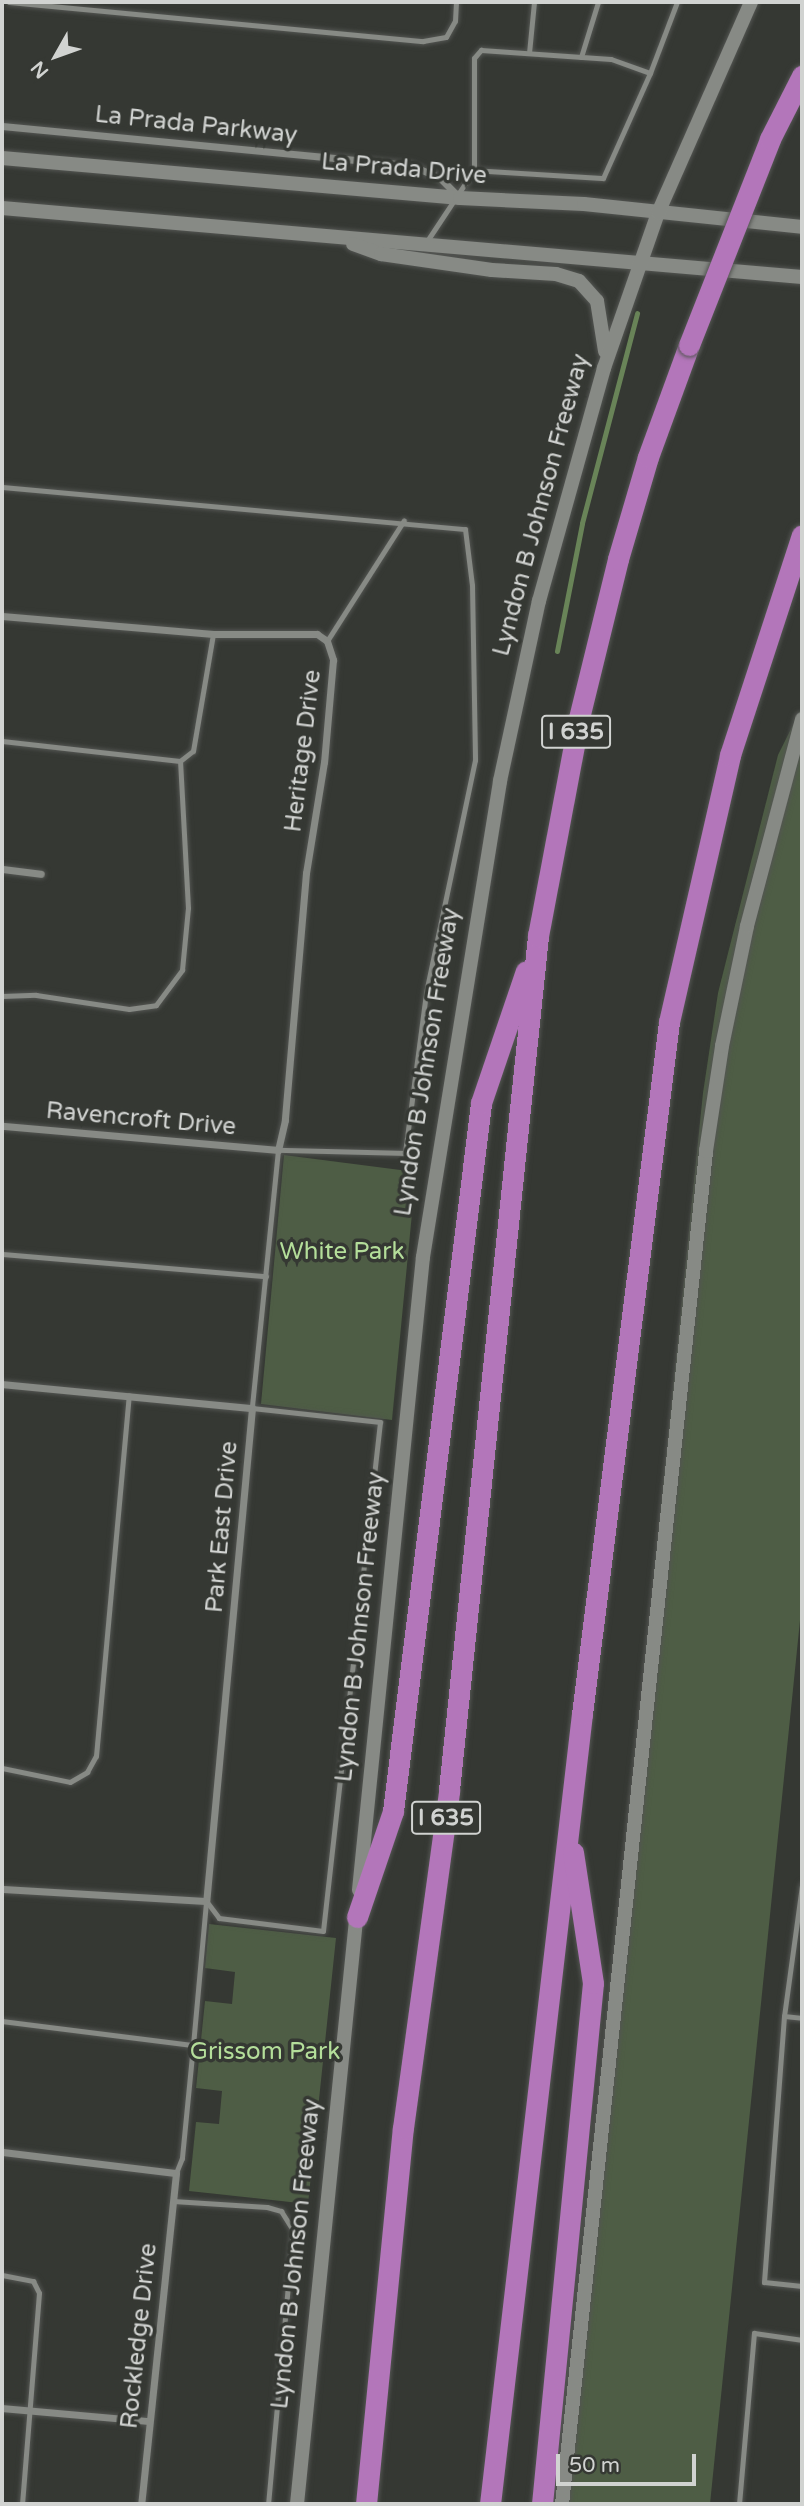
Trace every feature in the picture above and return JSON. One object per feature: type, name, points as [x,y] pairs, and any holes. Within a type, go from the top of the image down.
[{"type":"highway","name":"I 635","points":[[366,2504],[403,2128],[449,1790],[538,936],[579,718],[618,559],[648,457],[754,175],[802,76]]},
{"type":"highway","points":[[490,2504],[569,1826],[669,1022],[730,755],[802,535]]},
{"type":"highway","points":[[357,1917],[393,1811],[481,1103],[538,936]]},
{"type":"highway","points":[[542,2504],[593,1983],[569,1826]]},
{"type":"main road","name":"Lyndon B Johnson Freeway","points":[[297,2504],[424,1256],[485,854],[540,601],[604,368],[658,213],[751,2]]},
{"type":"main road","name":"La Prada Drive","points":[[2,158],[802,227]]},
{"type":"main road","points":[[2,208],[338,239],[802,276]]},
{"type":"main road","points":[[338,239],[382,254],[492,270],[556,274],[579,281],[597,301],[605,332],[604,368]]},
{"type":"main road","points":[[562,2504],[706,1150],[722,1046],[747,926],[802,719]]},
{"type":"street","name":"La Prada Parkway","points":[[2,126],[410,165],[440,178],[460,198]]},
{"type":"street","name":"Heritage Drive","points":[[2,616],[213,634],[317,634],[327,641],[333,660],[324,762],[306,873],[285,1120],[278,1150]]},
{"type":"street","points":[[2,869],[41,874]]},
{"type":"street","name":"Ravencroft Drive","points":[[2,1126],[278,1150]]},
{"type":"street","name":"Park East Drive","points":[[2,1384],[252,1408],[206,1901]]},
{"type":"street","points":[[2,1889],[206,1901]]},
{"type":"street","points":[[2,2152],[176,2173]]},
{"type":"street","name":"Rockledge Drive","points":[[141,2504],[176,2173]]},
{"type":"street","points":[[2,2408],[148,2421]]},
{"type":"lane","points":[[9,2],[423,41],[446,37],[455,21],[456,2]]},
{"type":"lane","points":[[108,11],[109,2]]},
{"type":"lane","points":[[529,53],[534,2]]},
{"type":"lane","points":[[581,57],[598,2]]},
{"type":"lane","points":[[474,170],[603,178],[650,73],[677,2]]},
{"type":"lane","points":[[425,244],[460,198],[474,170],[474,58],[486,50],[581,57],[625,61],[650,73]]},
{"type":"lane","points":[[2,487],[404,520],[464,528],[472,585],[475,760],[426,993],[405,1153],[278,1150],[252,1408],[380,1422],[323,1931],[219,1918],[206,1901]]},
{"type":"lane","points":[[327,641],[404,520]]},
{"type":"lane","points":[[2,741],[180,761],[193,751],[213,634]]},
{"type":"lane","points":[[2,996],[36,996],[129,1009],[156,1005],[183,970],[188,908],[180,761]]},
{"type":"lane","points":[[2,1254],[266,1276]]},
{"type":"lane","points":[[2,1768],[70,1782],[87,1772],[96,1756],[129,1396]]},
{"type":"lane","points":[[802,1885],[784,2016],[764,2282],[802,2286]]},
{"type":"lane","points":[[176,2173],[182,2158],[206,1901]]},
{"type":"lane","points":[[784,2016],[802,2018]]},
{"type":"lane","points":[[2,2021],[193,2045]]},
{"type":"lane","points":[[173,2202],[267,2207],[281,2211],[293,2230],[268,2504]]},
{"type":"lane","points":[[2,2275],[33,2281],[40,2293],[27,2410],[22,2504]]},
{"type":"lane","points":[[739,2504],[754,2333],[802,2340]]},
{"type":"green space","points":[[802,707],[802,1601],[710,2504],[560,2504],[703,1093],[718,993],[778,755]]},
{"type":"green space","name":"White Park","points":[[284,1155],[416,1172],[392,1420],[261,1404]]},
{"type":"green space","name":"Grissom Park","points":[[209,1924],[336,1938],[308,2204],[189,2191],[196,2122],[219,2124],[222,2091],[196,2088],[205,2001],[232,2004],[235,1972],[205,1968]]},
{"type":"waterway","points":[[557,651],[582,523],[637,313]]}]
